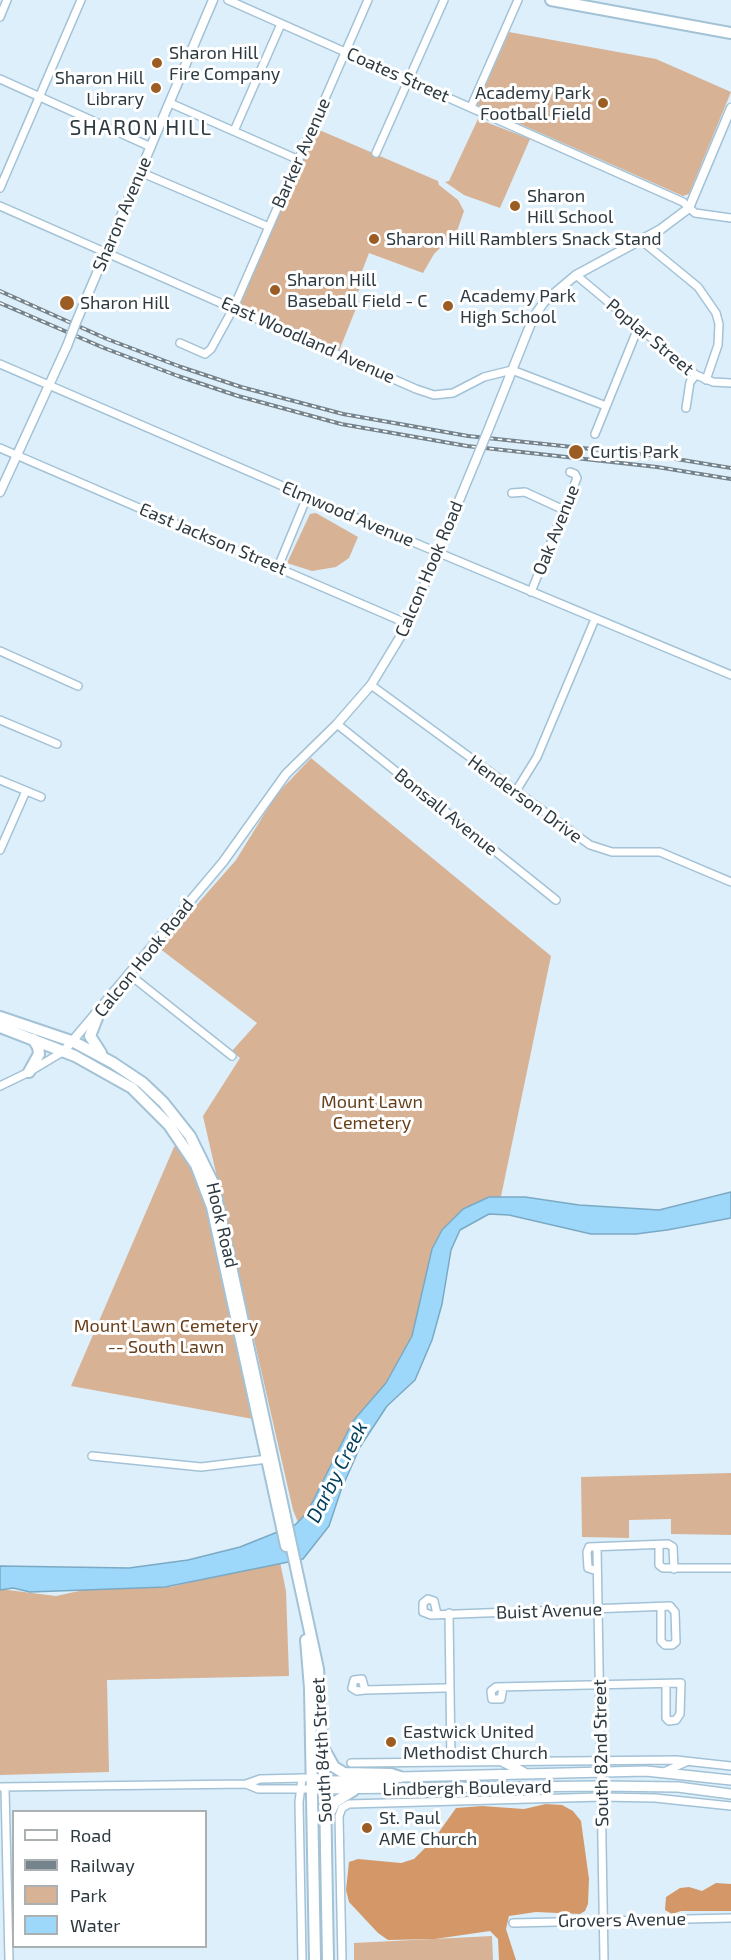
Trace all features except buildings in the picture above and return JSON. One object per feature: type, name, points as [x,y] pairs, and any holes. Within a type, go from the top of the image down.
[{"type":"main road","points":[[551,0],[567,1],[731,33]]},
{"type":"main road","points":[[99,1013],[90,1036],[96,1048],[113,1063]]},
{"type":"main road","name":"Hook Road","points":[[0,1017],[74,1042],[113,1063],[143,1083],[173,1114],[197,1147],[209,1172],[217,1197],[289,1544]]},
{"type":"main road","name":"Hook Road","points":[[0,1026],[64,1051],[118,1079],[146,1100],[179,1137],[202,1176],[212,1207],[270,1458]]},
{"type":"main road","points":[[29,1072],[39,1054],[33,1039]]},
{"type":"main road","name":"South 84th Street","points":[[289,1544],[318,1669],[325,1785],[328,1960]]},
{"type":"main road","name":"South 84th Street","points":[[296,1576],[309,1672],[309,1782],[315,1960]]},
{"type":"main road","points":[[323,1746],[329,1761],[340,1771],[350,1774],[391,1774],[400,1777]]},
{"type":"main road","points":[[502,1761],[516,1770],[534,1774]]},
{"type":"main road","name":"Lindbergh Boulevard","points":[[325,1785],[391,1780],[400,1777],[601,1772],[664,1772],[731,1780]]},
{"type":"main road","name":"Lindbergh Boulevard","points":[[309,1782],[354,1790],[601,1786],[688,1789],[731,1794]]},
{"type":"main road","points":[[326,1822],[335,1802],[354,1790]]},
{"type":"main road","points":[[328,1938],[333,1960]]},
{"type":"street","points":[[0,17],[7,0]]},
{"type":"street","points":[[0,188],[81,0]]},
{"type":"street","name":"Sharon Avenue","points":[[0,492],[67,346],[213,0]]},
{"type":"street","name":"Coates Street","points":[[228,0],[683,202],[695,213],[731,218]]},
{"type":"street","name":"Barker Avenue","points":[[180,343],[204,354],[208,352],[234,307],[368,0]]},
{"type":"street","points":[[376,153],[444,0]]},
{"type":"street","points":[[471,107],[518,0]]},
{"type":"street","points":[[234,131],[281,24]]},
{"type":"street","points":[[0,79],[151,147]]},
{"type":"street","points":[[170,103],[298,160]]},
{"type":"street","name":"Calcon Hook Road","points":[[0,1086],[29,1072],[64,1051],[74,1042],[223,862],[286,774],[337,724],[371,685],[408,624],[533,318],[544,302],[576,275],[642,241],[689,208],[729,120],[731,108]]},
{"type":"street","points":[[140,172],[269,227]]},
{"type":"street","name":"East Woodland Avenue","points":[[0,206],[234,307],[334,355],[434,395],[453,393],[490,374],[512,370]]},
{"type":"street","points":[[642,241],[698,287],[716,313],[719,324],[718,345],[706,380]]},
{"type":"street","name":"Poplar Street","points":[[576,275],[696,375],[706,380],[731,383]]},
{"type":"street","points":[[595,434],[638,328]]},
{"type":"street","name":"Elmwood Avenue","points":[[0,364],[307,497],[731,675]]},
{"type":"street","points":[[512,370],[606,406]]},
{"type":"street","points":[[686,408],[690,382],[696,375]]},
{"type":"street","name":"East Jackson Street","points":[[0,448],[408,624]]},
{"type":"street","name":"Oak Avenue","points":[[531,592],[577,478],[570,472]]},
{"type":"street","points":[[512,493],[525,492],[564,510]]},
{"type":"street","points":[[278,567],[307,497]]},
{"type":"street","points":[[516,791],[537,757],[595,619]]},
{"type":"street","points":[[0,651],[78,686]]},
{"type":"street","name":"Henderson Drive","points":[[371,685],[590,845],[612,852],[660,852],[731,882]]},
{"type":"street","points":[[0,720],[57,744]]},
{"type":"street","name":"Bonsall Avenue","points":[[337,724],[556,900]]},
{"type":"street","points":[[0,780],[41,797]]},
{"type":"street","points":[[0,850],[26,791]]},
{"type":"street","points":[[130,975],[232,1056]]},
{"type":"street","points":[[92,1456],[201,1467],[270,1458]]},
{"type":"street","points":[[674,1569],[672,1545],[658,1545],[661,1567],[674,1569],[731,1568]]},
{"type":"street","name":"South 82nd Street","points":[[604,1960],[597,1546],[658,1545]]},
{"type":"street","points":[[661,1607],[672,1607],[675,1612],[675,1642],[672,1645],[665,1645],[661,1641],[661,1607]]},
{"type":"street","name":"Buist Avenue","points":[[437,1614],[661,1607]]},
{"type":"street","points":[[449,1613],[451,1762]]},
{"type":"street","points":[[503,1687],[681,1683],[680,1714],[672,1721],[666,1718],[666,1684]]},
{"type":"street","points":[[365,1690],[449,1688]]},
{"type":"street","name":"Lindbergh Boulevard","points":[[351,1763],[600,1759],[694,1761],[731,1766]]},
{"type":"street","name":"Lindbergh Boulevard","points":[[664,1772],[679,1764],[694,1761]]},
{"type":"street","name":"Lindbergh Boulevard","points":[[412,1762],[413,1777]]},
{"type":"street","name":"Lindbergh Boulevard","points":[[3,1787],[246,1784],[260,1779],[309,1782]]},
{"type":"street","name":"Lindbergh Boulevard","points":[[246,1784],[258,1789],[299,1789],[309,1782]]},
{"type":"street","name":"South 84th Street","points":[[302,1960],[299,1789],[309,1782]]},
{"type":"street","points":[[3,1787],[9,1960]]},
{"type":"street","points":[[522,1787],[522,1800]]},
{"type":"street","points":[[688,1789],[700,1802]]},
{"type":"street","name":"Lindbergh Boulevard","points":[[345,1806],[602,1797],[700,1802],[731,1806]]},
{"type":"street","name":"South 84th Street","points":[[342,1960],[339,1816],[345,1806]]},
{"type":"street","points":[[0,1913],[8,1913]]},
{"type":"street","name":"Grovers Avenue","points":[[513,1923],[731,1918]]},
{"type":"green space","points":[[509,32],[656,59],[731,92],[689,194],[683,196],[477,105]]},
{"type":"green space","points":[[478,119],[530,139],[500,208],[464,195],[445,182],[449,181]]},
{"type":"green space","points":[[317,129],[438,181],[439,185],[458,200],[464,211],[457,231],[434,254],[423,273],[369,253],[359,279],[363,281],[355,299],[359,301],[339,351],[238,307]]},
{"type":"green space","points":[[316,513],[358,537],[349,558],[336,567],[312,571],[287,563],[310,514]]},
{"type":"green space","name":"Mount Lawn Cemetery","points":[[311,758],[551,956],[499,1206],[451,1231],[430,1313],[304,1537],[293,1510],[203,1116],[240,1058],[232,1051],[257,1023],[159,948],[236,860],[276,795]]},
{"type":"green space","name":"Mount Lawn Cemetery -- South Lawn","points":[[179,1144],[207,1205],[253,1419],[71,1386],[174,1147]]},
{"type":"green space","points":[[731,1473],[731,1535],[671,1534],[671,1519],[629,1520],[629,1538],[582,1537],[581,1477]]},
{"type":"green space","points":[[280,1562],[286,1591],[289,1676],[107,1680],[109,1772],[0,1775],[0,1589],[56,1596],[102,1586],[170,1587]]},
{"type":"green space","points":[[492,1936],[493,1960],[354,1960],[354,1943]]},
{"type":"shaded area","points":[[546,1804],[562,1805],[573,1811],[581,1821],[589,1879],[588,1904],[585,1911],[580,1914],[536,1912],[509,1916],[506,1929],[516,1960],[499,1960],[498,1939],[490,1931],[435,1939],[388,1940],[378,1933],[349,1902],[346,1890],[349,1862],[358,1859],[401,1863],[414,1859],[434,1839],[456,1808],[482,1806],[524,1809]]},
{"type":"shaded area","points":[[716,1883],[731,1884],[731,1911],[681,1911],[672,1914],[665,1910],[666,1897],[680,1888],[689,1887],[702,1891]]},
{"type":"water","name":"Darby Creek","points":[[731,1192],[731,1218],[667,1230],[636,1234],[591,1234],[509,1215],[489,1214],[460,1230],[451,1250],[442,1304],[432,1340],[415,1380],[387,1406],[360,1447],[341,1490],[329,1526],[303,1559],[165,1587],[30,1592],[13,1588],[0,1590],[0,1566],[129,1568],[188,1560],[240,1547],[295,1525],[307,1513],[353,1421],[386,1383],[412,1336],[432,1249],[442,1230],[463,1209],[489,1197],[525,1197],[579,1205],[659,1210]]},
{"type":"railway","points":[[0,291],[107,339],[181,367],[241,387],[343,414],[468,436],[658,456],[731,468]]},
{"type":"railway","points":[[0,303],[104,348],[178,376],[238,396],[341,424],[467,446],[657,467],[731,479]]},
{"type":"place","name":"Sharon Hill Fire Company","points":[[157,63]]},
{"type":"place","name":"Sharon Hill Library","points":[[156,88]]},
{"type":"place","name":"Academy Park Football Field","points":[[603,103]]},
{"type":"place","name":"Sharon Hill School","points":[[515,206]]},
{"type":"place","name":"Sharon Hill Ramblers Snack Stand","points":[[374,239]]},
{"type":"place","name":"Sharon Hill Baseball Field - C","points":[[275,290]]},
{"type":"place","name":"Sharon Hill","points":[[67,303]]},
{"type":"place","name":"Academy Park High School","points":[[448,306]]},
{"type":"place","name":"Curtis Park","points":[[576,452]]},
{"type":"place","name":"Eastwick United Methodist Church","points":[[391,1742]]},
{"type":"place","name":"St. Paul AME Church","points":[[367,1828]]},
{"type":"district","name":"SHARON HILL","points":[[141,128]]}]
